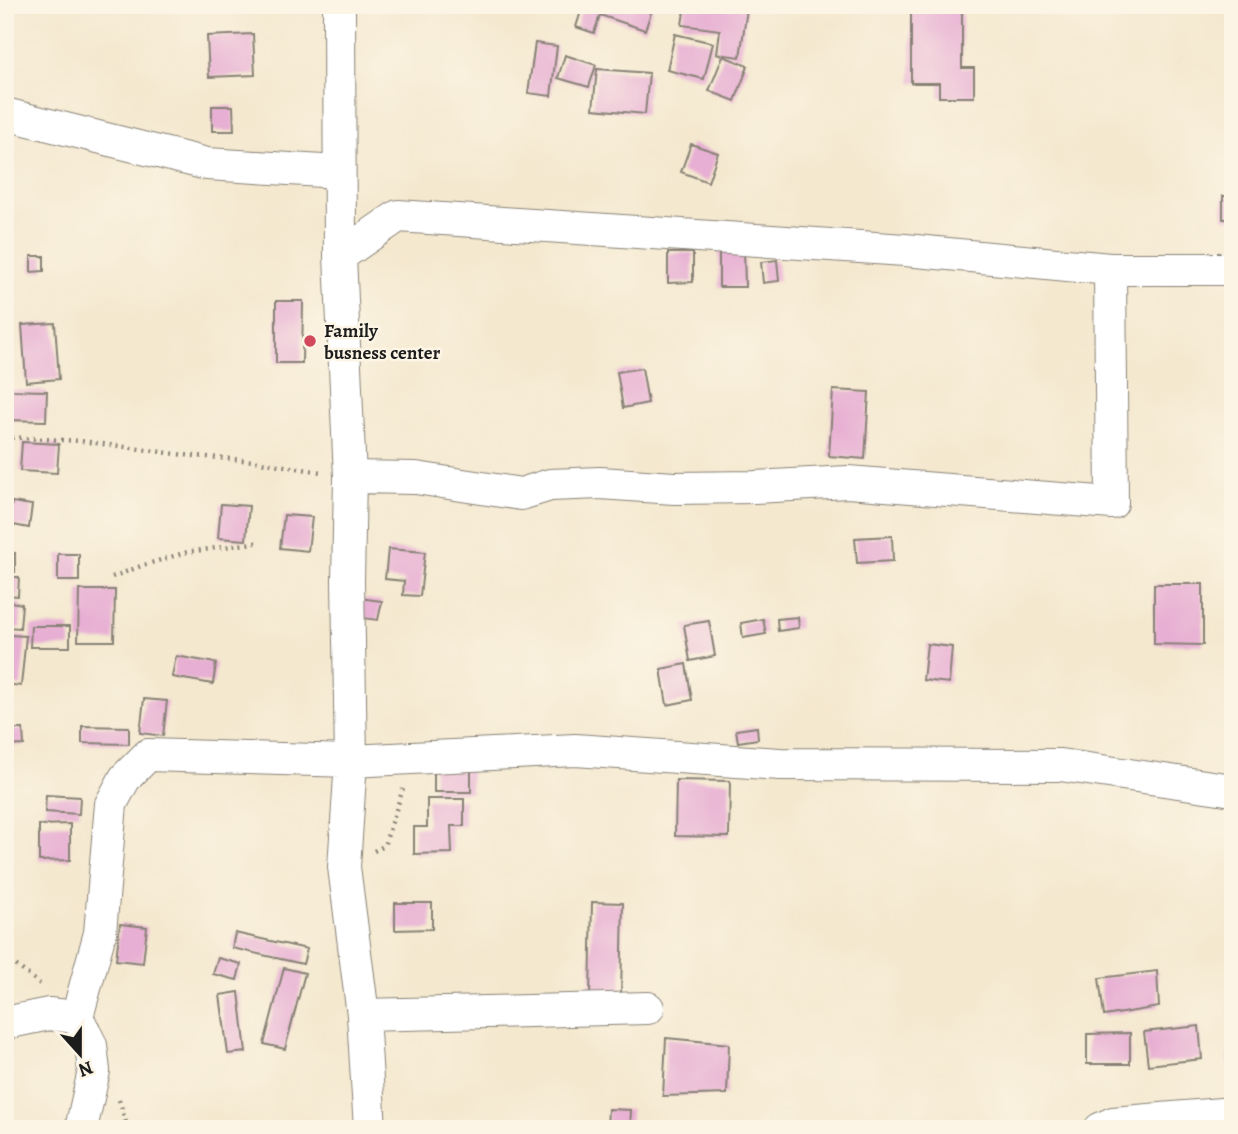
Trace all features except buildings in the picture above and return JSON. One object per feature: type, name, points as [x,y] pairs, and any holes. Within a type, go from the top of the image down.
[{"type":"street","points":[[339,5],[340,256],[350,477],[348,581],[351,761],[344,867],[363,1016],[370,1129]]},
{"type":"street","points":[[5,114],[207,164],[339,187],[398,216],[905,250],[1110,269],[1233,269]]},
{"type":"street","points":[[340,256],[398,216]]},
{"type":"street","points":[[350,477],[416,478],[521,494],[550,485],[600,483],[674,488],[848,482],[1112,503],[1110,269]]},
{"type":"street","points":[[81,1129],[94,1071],[92,1045],[81,1007],[100,933],[111,804],[125,778],[148,755],[351,761],[575,750],[780,764],[1060,765],[1233,790]]},
{"type":"street","points":[[5,1023],[81,1007]]},
{"type":"street","points":[[363,1016],[648,1008]]},
{"type":"street","points":[[1100,1129],[1113,1123],[1233,1113]]},
{"type":"path","points":[[5,437],[81,440],[184,455],[254,461],[350,477]]},
{"type":"path","points":[[112,577],[187,552],[261,542]]},
{"type":"path","points":[[344,867],[384,846],[401,789],[423,784],[434,757]]},
{"type":"path","points":[[5,957],[45,988],[81,1007]]},
{"type":"place","name":"Family busness center","points":[[310,341]]}]
